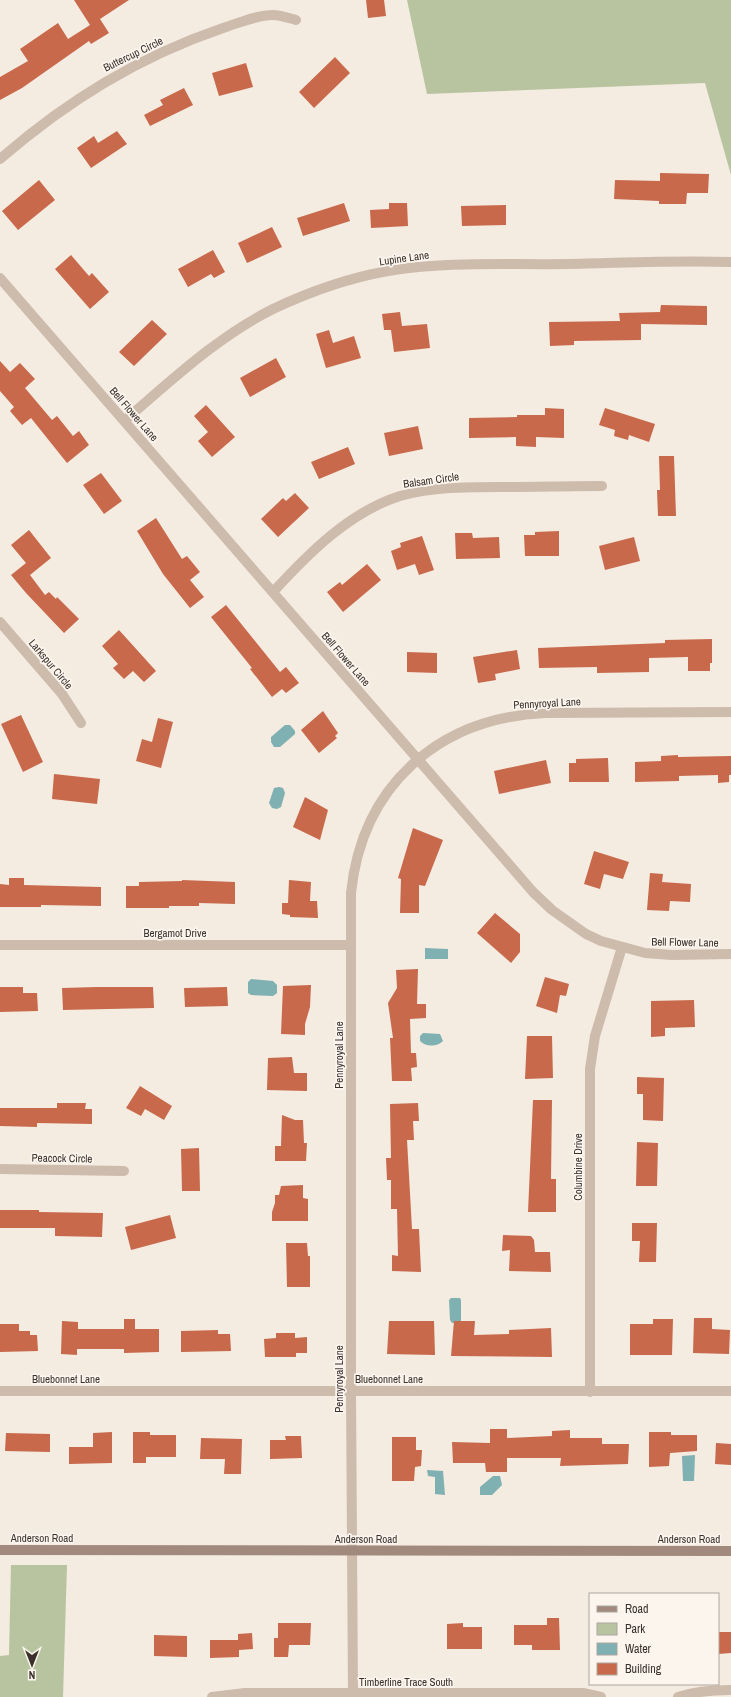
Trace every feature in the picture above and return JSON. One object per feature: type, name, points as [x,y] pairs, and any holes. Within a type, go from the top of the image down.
[{"type":"street","name":"Buttercup Circle","points":[[0,159],[52,116],[85,94],[134,65],[203,35],[259,16],[273,15],[296,20]]},
{"type":"street","name":"Lupine Lane","points":[[124,421],[205,351],[234,332],[274,309],[308,294],[345,281],[387,271],[438,266],[731,262]]},
{"type":"street","name":"Bell Flower Lane","points":[[0,278],[533,892],[552,910],[586,934],[601,941],[651,954],[731,954]]},
{"type":"street","name":"Balsam Circle","points":[[273,592],[308,556],[340,529],[372,508],[399,497],[419,492],[447,488],[602,486]]},
{"type":"street","name":"Larkspur Circle","points":[[0,622],[62,694],[81,723]]},
{"type":"street","name":"Pennyroyal Lane","points":[[353,1694],[351,945],[352,882],[356,860],[362,841],[377,808],[393,784],[417,759],[463,730],[498,718],[525,714],[731,712]]},
{"type":"street","name":"Bergamot Drive","points":[[0,945],[351,945]]},
{"type":"street","name":"Columbine Drive","points":[[590,1392],[590,1069],[595,1036],[622,946]]},
{"type":"street","name":"Peacock Circle","points":[[0,1169],[124,1171]]},
{"type":"street","name":"Bluebonnet Lane","points":[[0,1391],[731,1391]]},
{"type":"street","name":"Anderson Road","points":[[0,1550],[731,1551]]},
{"type":"street","points":[[678,1697],[709,1690],[731,1690]]},
{"type":"street","name":"Timberline Trace South","points":[[212,1697],[245,1693],[583,1693],[601,1697]]},
{"type":"green space","points":[[407,0],[731,0],[731,175],[705,83],[427,94]]},
{"type":"green space","points":[[11,1565],[67,1565],[63,1697],[0,1697],[0,1656],[9,1655]]},
{"type":"water","points":[[285,725],[290,725],[295,731],[295,734],[280,747],[274,747],[271,742],[271,737]]},
{"type":"water","points":[[274,788],[283,788],[285,793],[281,807],[277,809],[272,808],[269,803]]},
{"type":"water","points":[[425,948],[448,949],[448,959],[425,959]]},
{"type":"water","points":[[251,979],[273,981],[277,985],[277,993],[273,996],[251,995],[248,993],[248,982]]},
{"type":"water","points":[[423,1033],[440,1034],[443,1041],[435,1045],[422,1043],[420,1041],[420,1036]]},
{"type":"water","points":[[451,1298],[460,1298],[461,1300],[460,1323],[452,1323],[450,1320],[449,1300]]},
{"type":"water","points":[[695,1455],[694,1481],[683,1481],[682,1456]]},
{"type":"water","points":[[427,1470],[443,1471],[445,1495],[435,1494],[435,1477],[428,1476]]},
{"type":"water","points":[[493,1476],[500,1476],[502,1485],[492,1495],[480,1495],[480,1487]]},
{"type":"building","points":[[74,0],[129,0],[100,19],[109,33],[91,44],[89,41],[22,88],[0,100],[0,77],[28,61],[20,49],[58,23],[68,39],[90,25]]},
{"type":"building","points":[[366,0],[384,0],[386,16],[368,18]]},
{"type":"building","points":[[335,57],[350,73],[314,108],[299,92]]},
{"type":"building","points":[[246,63],[253,87],[219,96],[212,73]]},
{"type":"building","points":[[184,88],[193,105],[150,126],[144,115],[163,105],[160,100]]},
{"type":"building","points":[[117,131],[127,144],[91,168],[77,148],[94,136],[98,143]]},
{"type":"building","points":[[660,173],[709,174],[708,193],[687,193],[686,204],[659,204],[659,201],[614,199],[615,180],[660,181]]},
{"type":"building","points":[[39,180],[55,200],[18,230],[2,211]]},
{"type":"building","points":[[344,203],[350,221],[303,236],[297,218]]},
{"type":"building","points":[[389,203],[407,203],[408,226],[371,228],[370,210],[389,209]]},
{"type":"building","points":[[506,205],[506,225],[462,226],[461,206]]},
{"type":"building","points":[[272,227],[282,247],[247,263],[238,243]]},
{"type":"building","points":[[213,250],[225,272],[214,278],[211,274],[188,287],[178,269]]},
{"type":"building","points":[[71,255],[89,276],[92,273],[109,292],[90,309],[55,269]]},
{"type":"building","points":[[661,305],[707,306],[707,325],[641,324],[641,340],[574,341],[574,345],[550,346],[549,322],[620,321],[619,313],[660,312]]},
{"type":"building","points":[[400,312],[402,326],[427,324],[430,348],[394,352],[391,330],[384,330],[382,314]]},
{"type":"building","points":[[152,320],[167,334],[134,366],[119,352]]},
{"type":"building","points":[[329,330],[333,343],[354,336],[361,358],[326,368],[316,334]]},
{"type":"building","points":[[276,358],[286,377],[250,397],[240,378]]},
{"type":"building","points":[[0,361],[10,372],[20,363],[35,379],[25,388],[52,420],[57,416],[73,436],[79,431],[89,445],[67,463],[31,418],[22,425],[10,411],[14,407],[0,391]]},
{"type":"building","points":[[206,405],[235,437],[212,457],[198,441],[208,432],[194,416]]},
{"type":"building","points":[[545,408],[564,409],[564,438],[536,437],[536,447],[516,446],[516,437],[469,438],[469,418],[545,415]]},
{"type":"building","points":[[605,408],[655,424],[649,442],[629,435],[628,440],[614,436],[615,430],[599,425]]},
{"type":"building","points":[[418,426],[423,449],[389,456],[384,433]]},
{"type":"building","points":[[348,447],[355,464],[319,479],[311,462]]},
{"type":"building","points":[[659,456],[674,456],[676,516],[658,516],[657,490],[660,490]]},
{"type":"building","points":[[101,473],[122,501],[104,514],[83,485]]},
{"type":"building","points":[[295,493],[309,508],[278,537],[261,519],[283,498],[286,501]]},
{"type":"building","points":[[156,518],[182,559],[187,556],[200,572],[190,580],[204,597],[190,608],[163,574],[137,531]]},
{"type":"building","points":[[29,530],[51,558],[30,575],[45,595],[49,592],[56,599],[57,597],[79,619],[64,633],[11,575],[26,563],[11,545]]},
{"type":"building","points":[[559,531],[559,556],[525,556],[524,535],[535,535],[535,532]]},
{"type":"building","points":[[455,533],[472,533],[473,538],[499,537],[500,558],[456,559]]},
{"type":"building","points":[[422,536],[434,570],[419,575],[415,564],[397,570],[391,551],[401,547],[400,543]]},
{"type":"building","points":[[634,537],[640,561],[605,570],[599,546]]},
{"type":"building","points":[[367,564],[381,580],[343,612],[327,592],[340,582],[342,585]]},
{"type":"building","points":[[226,605],[280,672],[286,667],[299,683],[286,693],[282,689],[272,697],[250,669],[252,668],[211,617]]},
{"type":"building","points":[[119,630],[156,671],[144,682],[133,671],[124,679],[113,668],[118,664],[102,646]]},
{"type":"building","points":[[712,639],[712,663],[710,663],[710,671],[688,671],[688,657],[649,658],[649,672],[597,673],[597,667],[539,668],[538,648],[665,643],[665,640]]},
{"type":"building","points":[[517,650],[520,669],[495,674],[496,680],[478,683],[473,657]]},
{"type":"building","points":[[407,652],[437,653],[437,673],[407,672]]},
{"type":"building","points":[[323,711],[338,733],[335,736],[337,738],[319,753],[301,730]]},
{"type":"building","points":[[21,715],[43,762],[23,772],[1,724]]},
{"type":"building","points":[[158,718],[173,722],[161,768],[136,761],[142,739],[152,742]]},
{"type":"building","points":[[678,755],[678,757],[731,756],[731,775],[729,775],[729,782],[718,783],[718,775],[679,776],[679,781],[635,782],[635,762],[661,761],[661,756]]},
{"type":"building","points":[[608,758],[609,782],[569,782],[569,763],[576,763],[576,759]]},
{"type":"building","points":[[546,760],[551,783],[499,794],[494,771]]},
{"type":"building","points":[[54,774],[100,779],[97,804],[52,799]]},
{"type":"building","points":[[305,797],[328,810],[320,840],[293,827]]},
{"type":"building","points":[[413,828],[443,840],[425,886],[419,885],[419,913],[400,913],[401,879],[398,878]]},
{"type":"building","points":[[594,851],[629,862],[623,879],[604,874],[600,889],[584,884]]},
{"type":"building","points":[[650,873],[663,874],[662,882],[691,884],[690,902],[670,901],[669,911],[647,910]]},
{"type":"building","points":[[9,878],[24,878],[24,885],[101,887],[101,906],[41,905],[41,907],[0,907],[0,884],[9,885]]},
{"type":"building","points":[[182,880],[235,882],[235,904],[199,903],[199,906],[126,908],[126,886],[139,886],[139,882]]},
{"type":"building","points":[[289,880],[311,882],[310,901],[317,901],[318,918],[290,917],[290,915],[282,914],[282,903],[288,903]]},
{"type":"building","points":[[495,913],[520,934],[520,952],[511,963],[477,933]]},
{"type":"building","points":[[418,969],[417,1004],[426,1004],[426,1018],[410,1019],[411,1053],[416,1053],[417,1067],[411,1068],[412,1081],[392,1081],[390,1038],[393,1038],[388,1003],[397,988],[396,970]]},
{"type":"building","points":[[545,977],[569,984],[566,996],[560,995],[557,1013],[536,1006]]},
{"type":"building","points":[[311,985],[310,1007],[305,1024],[305,1035],[281,1034],[283,986]]},
{"type":"building","points":[[0,987],[23,987],[23,993],[37,993],[38,1011],[0,1012]]},
{"type":"building","points":[[153,987],[154,1008],[63,1010],[62,988]]},
{"type":"building","points":[[227,987],[228,1006],[185,1007],[184,988]]},
{"type":"building","points":[[694,1000],[695,1027],[665,1028],[665,1036],[651,1037],[651,1001]]},
{"type":"building","points":[[527,1036],[552,1036],[553,1078],[525,1079]]},
{"type":"building","points":[[292,1057],[294,1073],[307,1073],[307,1091],[267,1090],[268,1058]]},
{"type":"building","points":[[637,1077],[664,1078],[663,1121],[643,1120],[643,1094],[637,1094]]},
{"type":"building","points":[[140,1086],[172,1106],[164,1120],[145,1109],[141,1116],[126,1108]]},
{"type":"building","points":[[533,1100],[552,1100],[551,1179],[556,1179],[556,1212],[528,1212]]},
{"type":"building","points":[[57,1103],[86,1103],[85,1109],[92,1109],[92,1124],[37,1123],[37,1127],[0,1126],[0,1108],[57,1108]]},
{"type":"building","points":[[418,1103],[419,1121],[413,1121],[414,1140],[407,1140],[412,1229],[419,1229],[421,1272],[392,1271],[392,1255],[398,1256],[397,1209],[391,1209],[391,1180],[387,1180],[386,1158],[391,1158],[390,1104]]},
{"type":"building","points":[[282,1115],[295,1120],[303,1120],[304,1143],[307,1143],[306,1161],[275,1161],[275,1146],[281,1146]]},
{"type":"building","points":[[637,1142],[658,1143],[657,1186],[636,1186]]},
{"type":"building","points":[[199,1148],[200,1191],[182,1191],[181,1149]]},
{"type":"building","points":[[303,1185],[303,1198],[308,1199],[308,1221],[272,1221],[275,1195],[279,1195],[281,1186]]},
{"type":"building","points":[[0,1210],[103,1213],[102,1237],[55,1236],[55,1228],[0,1228]]},
{"type":"building","points":[[170,1215],[176,1238],[131,1250],[125,1227]]},
{"type":"building","points":[[632,1223],[657,1223],[656,1262],[639,1262],[640,1241],[632,1241]]},
{"type":"building","points":[[503,1235],[531,1236],[534,1240],[535,1252],[550,1252],[551,1272],[509,1271],[510,1250],[502,1251]]},
{"type":"building","points":[[286,1243],[307,1243],[308,1256],[310,1256],[310,1287],[287,1287]]},
{"type":"building","points":[[694,1318],[712,1318],[712,1329],[730,1330],[729,1354],[693,1353]]},
{"type":"building","points":[[124,1319],[135,1319],[135,1329],[159,1329],[159,1352],[124,1353],[124,1349],[77,1349],[77,1355],[61,1354],[62,1321],[78,1322],[78,1329],[124,1329]]},
{"type":"building","points":[[653,1319],[673,1319],[672,1355],[630,1355],[630,1324],[653,1324]]},
{"type":"building","points":[[389,1321],[434,1321],[435,1355],[387,1354]]},
{"type":"building","points":[[454,1321],[475,1321],[474,1335],[509,1334],[509,1330],[551,1328],[552,1357],[451,1356]]},
{"type":"building","points":[[0,1324],[19,1324],[19,1331],[30,1331],[30,1335],[37,1335],[38,1351],[0,1352]]},
{"type":"building","points":[[218,1330],[218,1334],[230,1334],[231,1351],[181,1352],[181,1331]]},
{"type":"building","points":[[276,1333],[295,1333],[295,1338],[307,1337],[307,1353],[296,1353],[296,1357],[265,1357],[264,1339],[276,1338]]},
{"type":"building","points":[[490,1429],[507,1429],[507,1438],[552,1436],[552,1431],[570,1430],[570,1438],[602,1438],[602,1444],[629,1444],[628,1464],[560,1466],[561,1458],[507,1458],[507,1472],[486,1472],[485,1463],[453,1463],[452,1442],[490,1443]]},
{"type":"building","points":[[112,1432],[112,1463],[69,1464],[69,1447],[93,1447],[93,1433]]},
{"type":"building","points":[[133,1432],[150,1432],[150,1435],[176,1435],[176,1457],[146,1457],[146,1463],[133,1463]]},
{"type":"building","points":[[649,1432],[671,1432],[671,1435],[697,1435],[697,1451],[670,1453],[669,1466],[649,1467]]},
{"type":"building","points":[[6,1433],[50,1434],[50,1452],[5,1451]]},
{"type":"building","points":[[285,1436],[301,1436],[302,1458],[270,1459],[270,1440],[286,1440]]},
{"type":"building","points":[[392,1437],[416,1437],[416,1450],[422,1450],[421,1466],[415,1467],[414,1481],[392,1481]]},
{"type":"building","points":[[201,1438],[242,1439],[241,1474],[224,1474],[225,1459],[200,1459]]},
{"type":"building","points":[[716,1443],[731,1444],[731,1465],[715,1464]]},
{"type":"building","points":[[547,1618],[559,1618],[560,1650],[532,1650],[532,1645],[514,1645],[514,1625],[547,1625]]},
{"type":"building","points":[[278,1623],[311,1623],[310,1645],[289,1645],[288,1657],[274,1657],[274,1638],[278,1638]]},
{"type":"building","points":[[463,1623],[463,1627],[482,1627],[482,1649],[447,1649],[447,1624]]},
{"type":"building","points":[[719,1632],[731,1632],[731,1653],[719,1654]]},
{"type":"building","points":[[252,1633],[253,1649],[239,1650],[239,1657],[210,1658],[210,1640],[238,1640],[238,1634]]},
{"type":"building","points":[[154,1635],[187,1636],[187,1657],[154,1656]]}]
